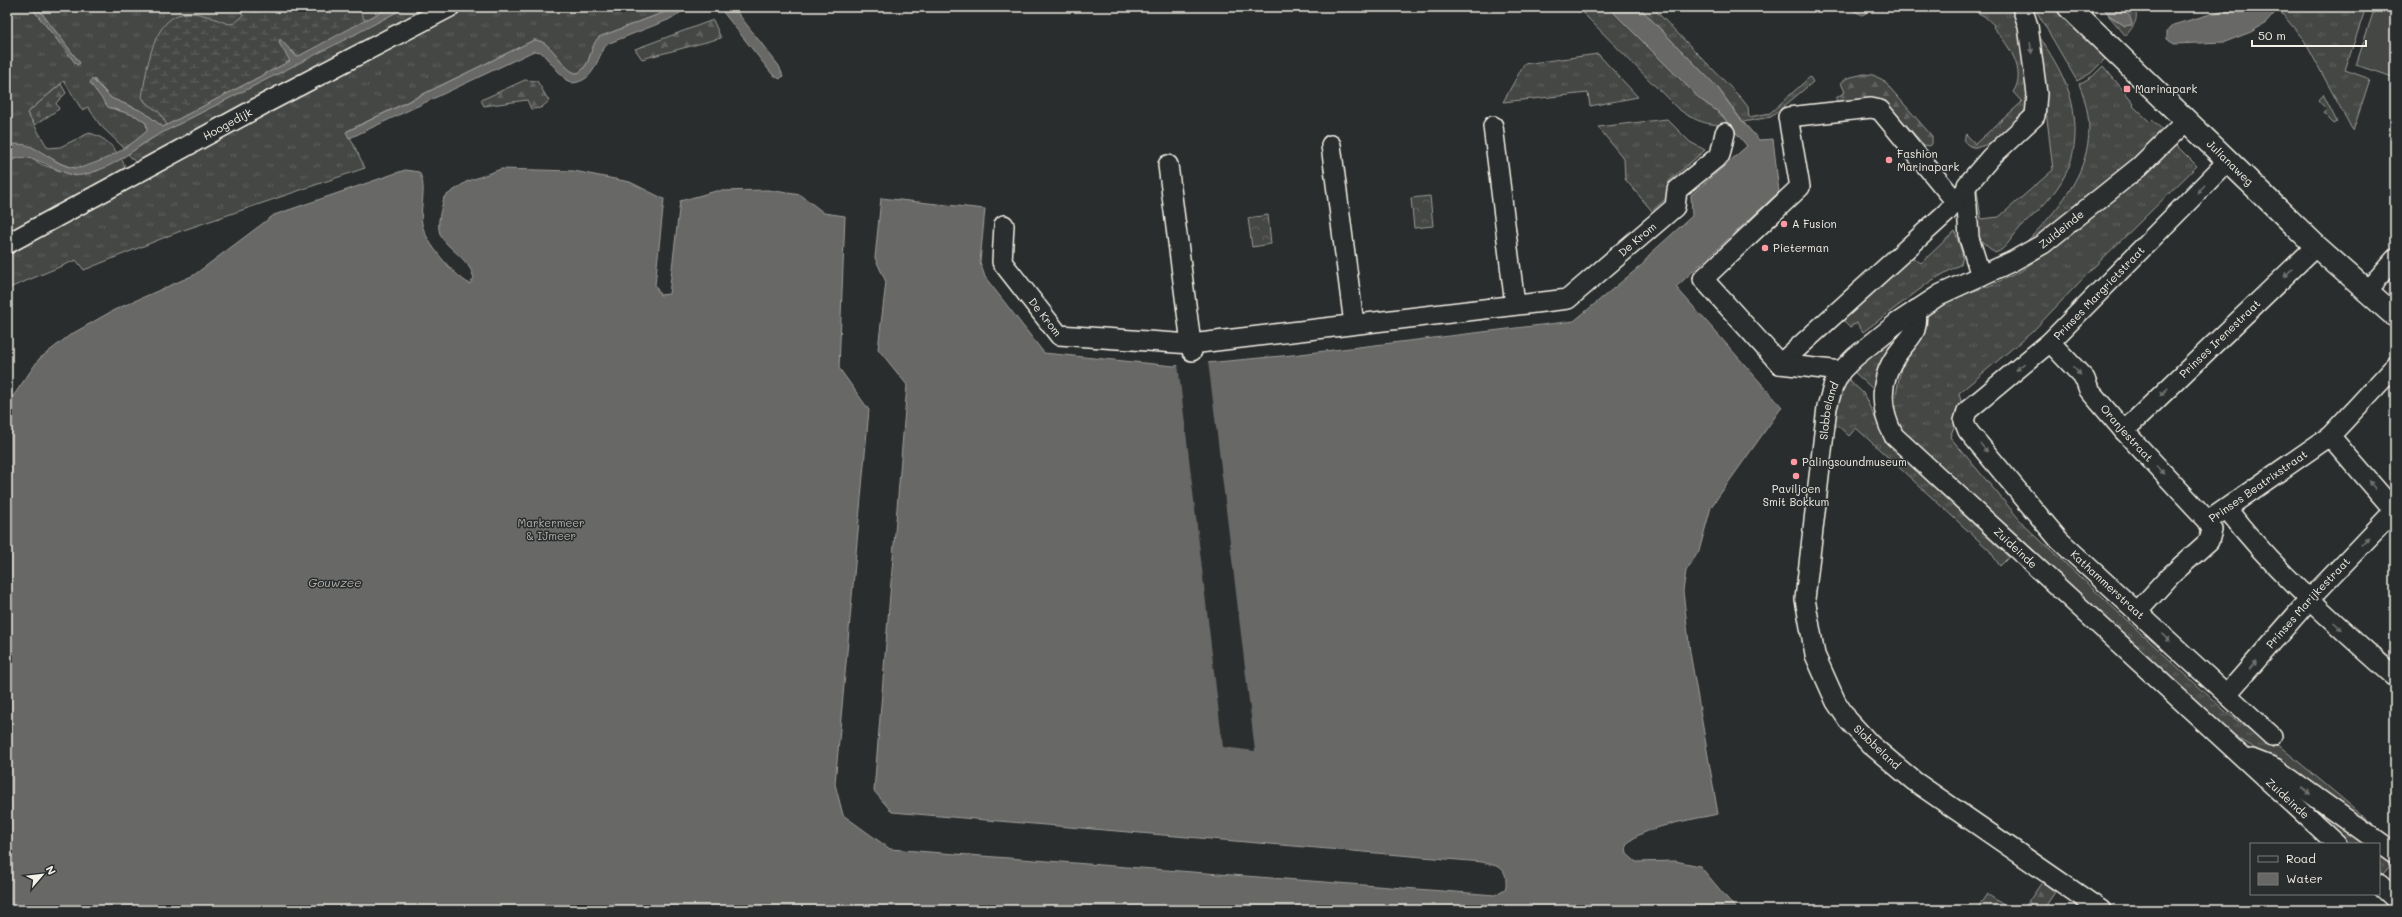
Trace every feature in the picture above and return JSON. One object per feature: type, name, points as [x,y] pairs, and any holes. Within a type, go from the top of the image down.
[{"type":"main road","name":"Julianaweg","points":[[2069,7],[2316,246],[2366,292],[2395,316]]},
{"type":"street","name":"Hoogedijk","points":[[7,244],[266,103],[450,7]]},
{"type":"street","points":[[1780,364],[1946,213],[1961,196],[1970,180],[1991,157],[2032,121],[2036,110],[2037,94],[2023,8]]},
{"type":"street","points":[[1841,371],[1780,364],[1703,279],[1800,187],[1788,117],[1871,108],[1880,110],[1961,196],[1969,238],[1981,276]]},
{"type":"street","name":"Zuideinde","points":[[1855,357],[1916,310],[1946,292],[2014,261],[2043,244],[2139,167],[2187,120]]},
{"type":"street","points":[[1493,126],[1515,305]]},
{"type":"street","name":"De Krom","points":[[1004,224],[1002,262],[1058,335],[1191,347],[1354,324],[1568,299],[1675,207],[1677,190],[1720,155],[1725,133]]},
{"type":"street","points":[[1331,145],[1354,324]]},
{"type":"street","name":"Prinses Margrietstraat","points":[[1964,416],[1967,411],[2050,342],[2228,161]]},
{"type":"street","points":[[1168,165],[1191,347]]},
{"type":"street","name":"Prinses Irenestraat","points":[[2124,431],[2316,246]]},
{"type":"street","points":[[2366,292],[2395,259]]},
{"type":"street","name":"Zuideinde","points":[[1916,310],[1917,328],[1887,369],[1882,395],[1884,412],[1894,436],[2016,551],[2336,843]]},
{"type":"street","name":"Oranjestraat","points":[[2050,342],[2085,379],[2089,390],[2124,431],[2208,521]]},
{"type":"street","name":"Slobbeland","points":[[1855,357],[1841,371],[1833,387],[1827,407],[1804,586],[1808,622],[1815,655],[1824,678],[1848,720],[1870,744],[1914,781],[2101,910]]},
{"type":"street","name":"Prinses Beatrixstraat","points":[[2138,611],[2172,575],[2209,541],[2212,530],[2208,521],[2330,436],[2395,366]]},
{"type":"street","name":"Kathammerstraat","points":[[1964,416],[1965,426],[1968,431],[2042,521],[2272,736]]},
{"type":"street","points":[[2330,436],[2387,502],[2393,514]]},
{"type":"street","points":[[2227,508],[2273,563],[2310,600],[2395,677]]},
{"type":"street","name":"Prinses Marijkestraat","points":[[2227,694],[2310,600],[2393,514]]},
{"type":"street","name":"Zuideinde","points":[[2239,753],[2275,768],[2380,843]]},
{"type":"street","name":"Zuideinde","points":[[2380,843],[2395,854]]},
{"type":"street","points":[[2380,885],[2395,899]]},
{"type":"green space","points":[[7,7],[31,7],[77,65],[80,63],[37,7],[390,7],[366,22],[295,57],[292,50],[290,60],[163,127],[144,112],[111,98],[94,79],[108,107],[136,116],[146,123],[148,131],[125,149],[100,125],[88,107],[82,110],[64,81],[27,113],[48,148],[60,147],[89,133],[105,140],[118,154],[91,165],[77,168],[59,163],[26,146],[7,146]]},
{"type":"green space","points":[[240,7],[357,7],[366,22],[297,57],[292,50],[290,61],[167,125],[160,113],[145,102],[142,97],[149,58],[159,32],[167,22],[177,15],[190,13],[205,15],[229,24],[235,23],[243,16]]},
{"type":"green space","points":[[406,7],[434,7],[137,164],[128,154],[159,134]]},
{"type":"green space","points":[[468,7],[678,7],[599,37],[593,46],[586,65],[583,70],[578,73],[573,72],[568,68],[547,45],[541,41],[534,40],[347,131],[365,168],[178,232],[84,270],[76,260],[7,289],[7,252],[416,31]]},
{"type":"green space","points":[[1577,7],[1608,7],[1700,99],[1720,113],[1728,123],[1714,124],[1701,122],[1677,108]]},
{"type":"green space","points":[[1639,7],[1652,7],[1741,98],[1748,107],[1749,117],[1770,113],[1810,77],[1813,82],[1771,117],[1743,122],[1718,88]]},
{"type":"green space","points":[[1847,7],[1868,9],[1866,13],[1862,15]]},
{"type":"green space","points":[[1967,7],[2015,7],[2026,57],[2030,95],[2025,110],[2012,126],[1993,140],[1976,147],[1970,146],[1966,143],[1966,134],[1975,144],[2022,102],[2013,92],[2017,84],[2018,75],[2017,66],[2009,49],[1993,27],[1994,25],[1984,16]]},
{"type":"green space","points":[[2034,7],[2056,7],[2091,42],[2105,59],[2091,73],[2077,81]]},
{"type":"green space","points":[[2116,7],[2133,7],[2135,11],[2135,22],[2126,36],[2108,15],[2125,26],[2124,11]]},
{"type":"green space","points":[[2280,7],[2366,7],[2345,70],[2370,79],[2353,131],[2304,40],[2278,9]]},
{"type":"green space","points":[[2375,7],[2395,7],[2395,78],[2356,65]]},
{"type":"green space","points":[[713,20],[721,38],[642,59],[635,49]]},
{"type":"green space","points":[[2037,32],[2064,80],[2072,102],[2075,128],[2073,153],[2065,175],[2052,195],[2041,208],[2020,227],[2007,245],[1995,253],[1979,239],[1973,204],[1977,190],[1981,219],[1999,217],[2053,170]]},
{"type":"green space","points":[[1598,54],[1638,97],[1590,106],[1588,93],[1503,102],[1524,64]]},
{"type":"green space","points":[[2103,66],[2134,103],[2133,106],[2150,122],[2152,120],[2163,130],[2139,156],[2027,244],[2026,242],[2057,208],[2070,190],[2080,171],[2086,151],[2089,130],[2087,108],[2079,84],[2093,76]]},
{"type":"green space","points":[[1864,74],[1873,75],[1883,80],[1932,136],[1932,144],[1930,146],[1924,145],[1886,102],[1882,101],[1840,106],[1837,104],[1836,98],[1845,92],[1841,83],[1847,78]]},
{"type":"green space","points":[[525,80],[537,81],[549,101],[541,108],[531,109],[527,100],[484,106],[481,100]]},
{"type":"green space","points":[[61,84],[66,93],[56,103],[59,109],[35,125],[27,113]]},
{"type":"green space","points":[[2323,94],[2337,122],[2334,124],[2323,113],[2327,110],[2318,100]]},
{"type":"green space","points":[[1667,119],[1690,142],[1705,150],[1669,181],[1669,196],[1652,211],[1625,179],[1624,159],[1598,127]]},
{"type":"green space","points":[[2174,143],[2197,166],[2093,268],[2032,332],[1959,393],[1962,406],[1950,437],[2025,526],[2225,711],[2273,748],[2276,743],[2374,825],[2226,730],[1900,429],[1895,416],[1895,400],[1901,368],[1924,332],[1925,319],[1940,302],[1989,286],[2021,271],[2050,250]]},
{"type":"green space","points":[[17,157],[28,157],[43,165],[75,176],[97,171],[121,158],[125,166],[125,171],[7,236],[7,163]]},
{"type":"green space","points":[[1430,196],[1433,226],[1414,228],[1411,198]]},
{"type":"green space","points":[[1268,215],[1271,244],[1252,247],[1248,218]]},
{"type":"green space","points":[[1955,231],[1963,256],[1961,264],[1931,281],[1863,332],[1857,323],[1850,327],[1841,318],[1910,256],[1921,263]]},
{"type":"green space","points":[[1905,327],[1881,360],[1873,389],[1853,371]]},
{"type":"green space","points":[[1847,378],[1863,393],[1884,436],[1894,450],[2009,557],[2000,566],[1989,550],[1856,428],[1849,436],[1835,423],[1840,391]]},
{"type":"green space","points":[[2296,792],[2372,843],[2348,843]]},
{"type":"green space","points":[[2384,855],[2394,862],[2382,875],[2380,873],[2380,859]]},
{"type":"green space","points":[[2042,882],[2055,892],[2043,910],[2023,910]]},
{"type":"green space","points":[[1987,894],[2011,910],[1976,910]]},
{"type":"green space","points":[[1969,906],[1976,910],[1967,910]]},
{"type":"water","points":[[31,7],[37,7],[80,63],[77,65]]},
{"type":"water","points":[[390,7],[406,7],[158,135],[118,161],[104,168],[81,175],[74,175],[65,173],[32,159],[15,159],[7,163],[7,146],[17,144],[27,145],[68,167],[81,168],[115,154],[147,131],[146,123],[136,116],[108,107],[90,83],[92,79],[111,98],[144,112],[163,127],[290,61],[279,43],[280,39],[297,57]]},
{"type":"water","points":[[678,7],[690,7],[668,20],[607,44],[591,74],[581,81],[573,83],[566,80],[541,52],[534,51],[352,137],[349,138],[346,132],[534,40],[541,41],[547,45],[568,68],[573,72],[578,73],[583,70],[586,65],[593,46],[599,37]]},
{"type":"water","points":[[719,7],[733,7],[779,66],[783,76],[780,79],[772,74]]},
{"type":"water","name":"Gouwzee","points":[[1608,7],[1639,7],[1718,88],[1737,115],[1759,140],[1773,139],[1779,192],[1676,287],[1782,407],[1711,507],[1699,551],[1686,571],[1683,591],[1690,652],[1718,814],[1682,821],[1654,829],[1632,839],[1626,846],[1627,854],[1636,862],[1675,861],[1700,866],[1737,910],[7,910],[7,405],[39,359],[70,335],[114,310],[194,275],[274,215],[405,170],[419,172],[422,178],[422,224],[434,249],[456,274],[470,284],[474,278],[467,264],[447,244],[440,234],[439,220],[444,197],[466,182],[501,169],[574,171],[630,182],[664,199],[655,285],[660,295],[669,294],[680,201],[716,191],[768,190],[801,195],[824,213],[845,216],[839,368],[869,410],[835,784],[843,815],[890,849],[1495,895],[1506,888],[1504,872],[1502,869],[1494,865],[1482,862],[892,812],[874,791],[907,385],[878,349],[886,282],[875,258],[881,198],[985,209],[980,262],[985,277],[1044,353],[1174,366],[1292,355],[1574,321],[1643,264],[1649,255],[1692,216],[1691,195],[1747,146],[1720,113],[1700,99]]},
{"type":"water","points":[[2103,7],[2117,8],[2126,12],[2129,15],[2132,25],[2125,26],[2109,15]]},
{"type":"water","points":[[2235,7],[2280,7],[2266,23],[2251,32],[2225,42],[2174,44],[2167,39],[2167,31],[2173,25]]},
{"type":"pier","points":[[1208,361],[1255,751],[1223,747],[1222,739],[1178,364]]},
{"type":"place","name":"Marinapark","points":[[2127,89]]},
{"type":"place","name":"Fashion Marinapark","points":[[1889,160]]},
{"type":"place","name":"A Fusion","points":[[1784,224]]},
{"type":"place","name":"Pieterman","points":[[1765,248]]},
{"type":"place","name":"Palingsoundmuseum","points":[[1794,462]]},
{"type":"place","name":"Paviljoen Smit Bokkum","points":[[1796,476]]},
{"type":"park label","name":"Markermeer & IJmeer","points":[[551,529]]}]
